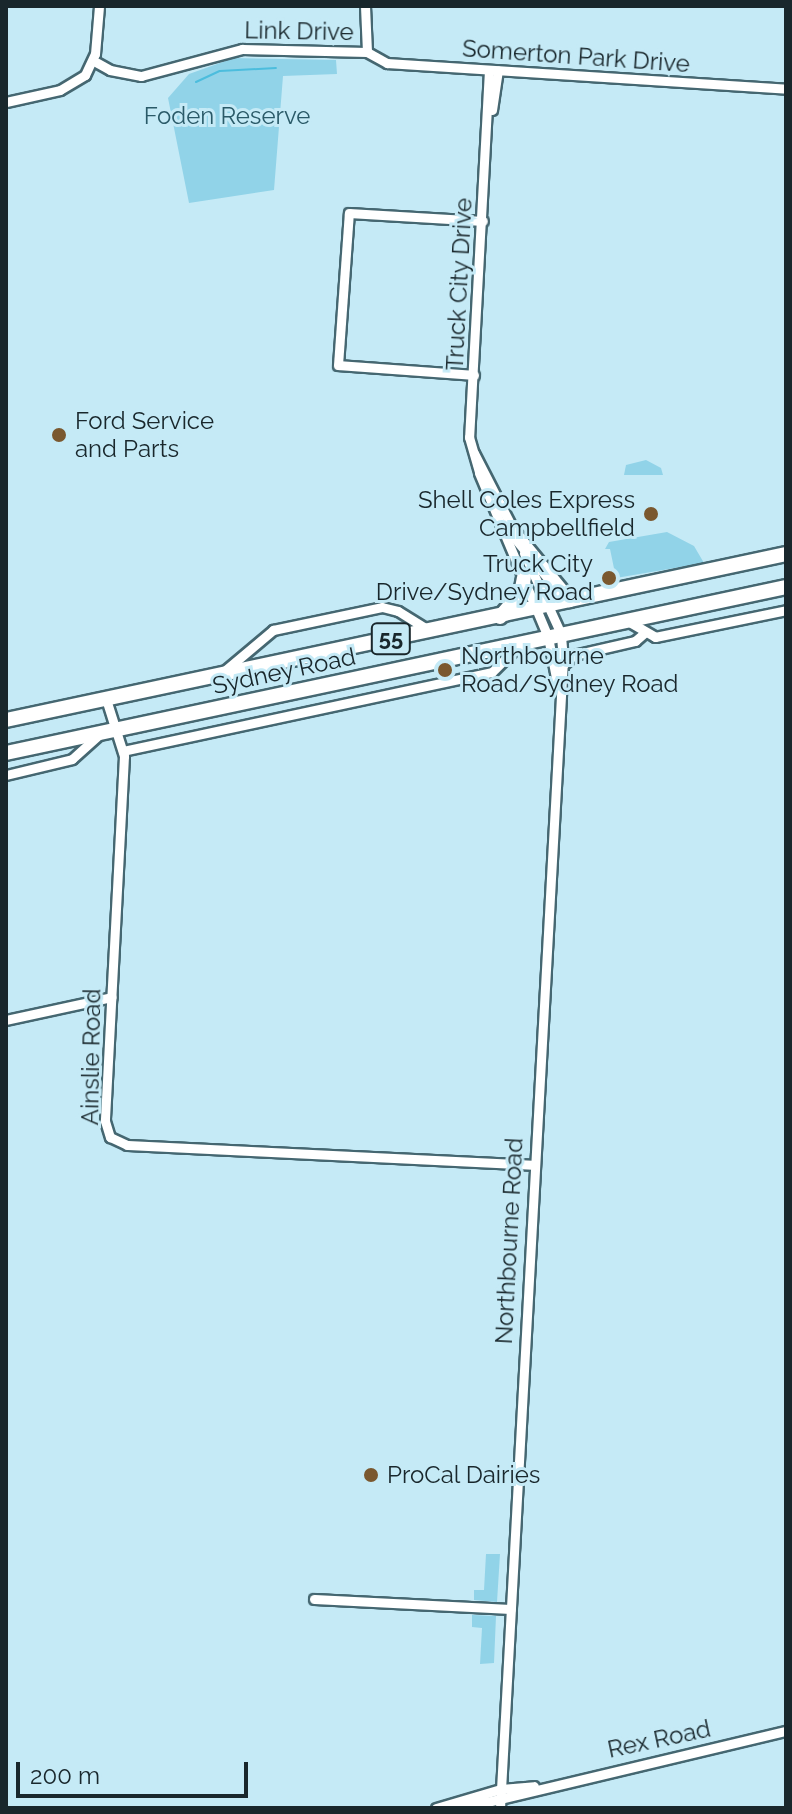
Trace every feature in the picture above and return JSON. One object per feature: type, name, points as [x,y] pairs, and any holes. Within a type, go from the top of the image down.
[{"type":"highway","points":[[517,537],[550,584],[569,600]]},
{"type":"highway","name":"Sydney Road","points":[[6,720],[500,617],[783,552]]},
{"type":"highway","points":[[500,617],[521,593],[524,578]]},
{"type":"highway","name":"Sydney Road","points":[[6,753],[786,587]]},
{"type":"street","points":[[6,102],[71,87],[92,64],[99,6]]},
{"type":"street","points":[[365,6],[367,52]]},
{"type":"street","name":"Link Drive","points":[[92,64],[122,74],[141,76],[242,49],[367,52]]},
{"type":"street","name":"Somerton Park Drive","points":[[367,52],[387,63],[786,89]]},
{"type":"street","name":"Truck City Drive","points":[[494,70],[469,437],[524,578],[542,607]]},
{"type":"street","points":[[474,375],[338,365],[349,213],[483,221]]},
{"type":"street","name":"Truck City Drive","points":[[474,453],[517,537],[554,636]]},
{"type":"street","name":"Sydney Road","points":[[220,675],[273,630],[382,607],[398,611],[430,631]]},
{"type":"street","points":[[625,620],[643,634],[655,637],[786,610]]},
{"type":"street","points":[[563,665],[574,655],[635,641],[643,634]]},
{"type":"street","name":"Northbourne Road","points":[[500,1799],[563,665],[554,636]]},
{"type":"street","name":"Northbourne Road","points":[[554,636],[559,694]]},
{"type":"street","name":"Sydney Road","points":[[123,751],[492,672],[522,643]]},
{"type":"street","name":"Ainslie Road","points":[[106,699],[119,728],[123,751],[105,1121],[117,1143],[533,1165]]},
{"type":"street","name":"Sydney Road","points":[[6,775],[72,759],[102,732]]},
{"type":"street","points":[[6,1020],[112,997]]},
{"type":"street","points":[[314,1599],[511,1609]]},
{"type":"street","name":"Rex Road","points":[[500,1799],[540,1785],[786,1731]]},
{"type":"street","points":[[436,1808],[500,1799]]},
{"type":"green space","name":"Foden Reserve","points":[[234,58],[336,60],[337,74],[283,76],[274,190],[189,203],[168,98],[189,74]]},
{"type":"green space","points":[[646,460],[661,468],[663,475],[624,475],[626,465]]},
{"type":"green space","points":[[667,532],[694,546],[704,563],[616,578],[610,549],[605,549],[609,542]]},
{"type":"green space","points":[[486,1554],[500,1554],[497,1602],[474,1600],[474,1590],[484,1590]]},
{"type":"green space","points":[[472,1615],[496,1616],[494,1663],[480,1664],[482,1628],[472,1627]]},
{"type":"waterway","points":[[196,82],[220,71],[276,68]]},
{"type":"place","name":"Ford Service and Parts","points":[[59,435]]},
{"type":"place","name":"Shell Coles Express Campbellfield","points":[[651,514]]},
{"type":"place","name":"Truck City Drive/Sydney Road","points":[[609,578]]},
{"type":"place","name":"Northbourne Road/Sydney Road","points":[[445,670]]},
{"type":"place","name":"ProCal Dairies","points":[[371,1475]]}]
